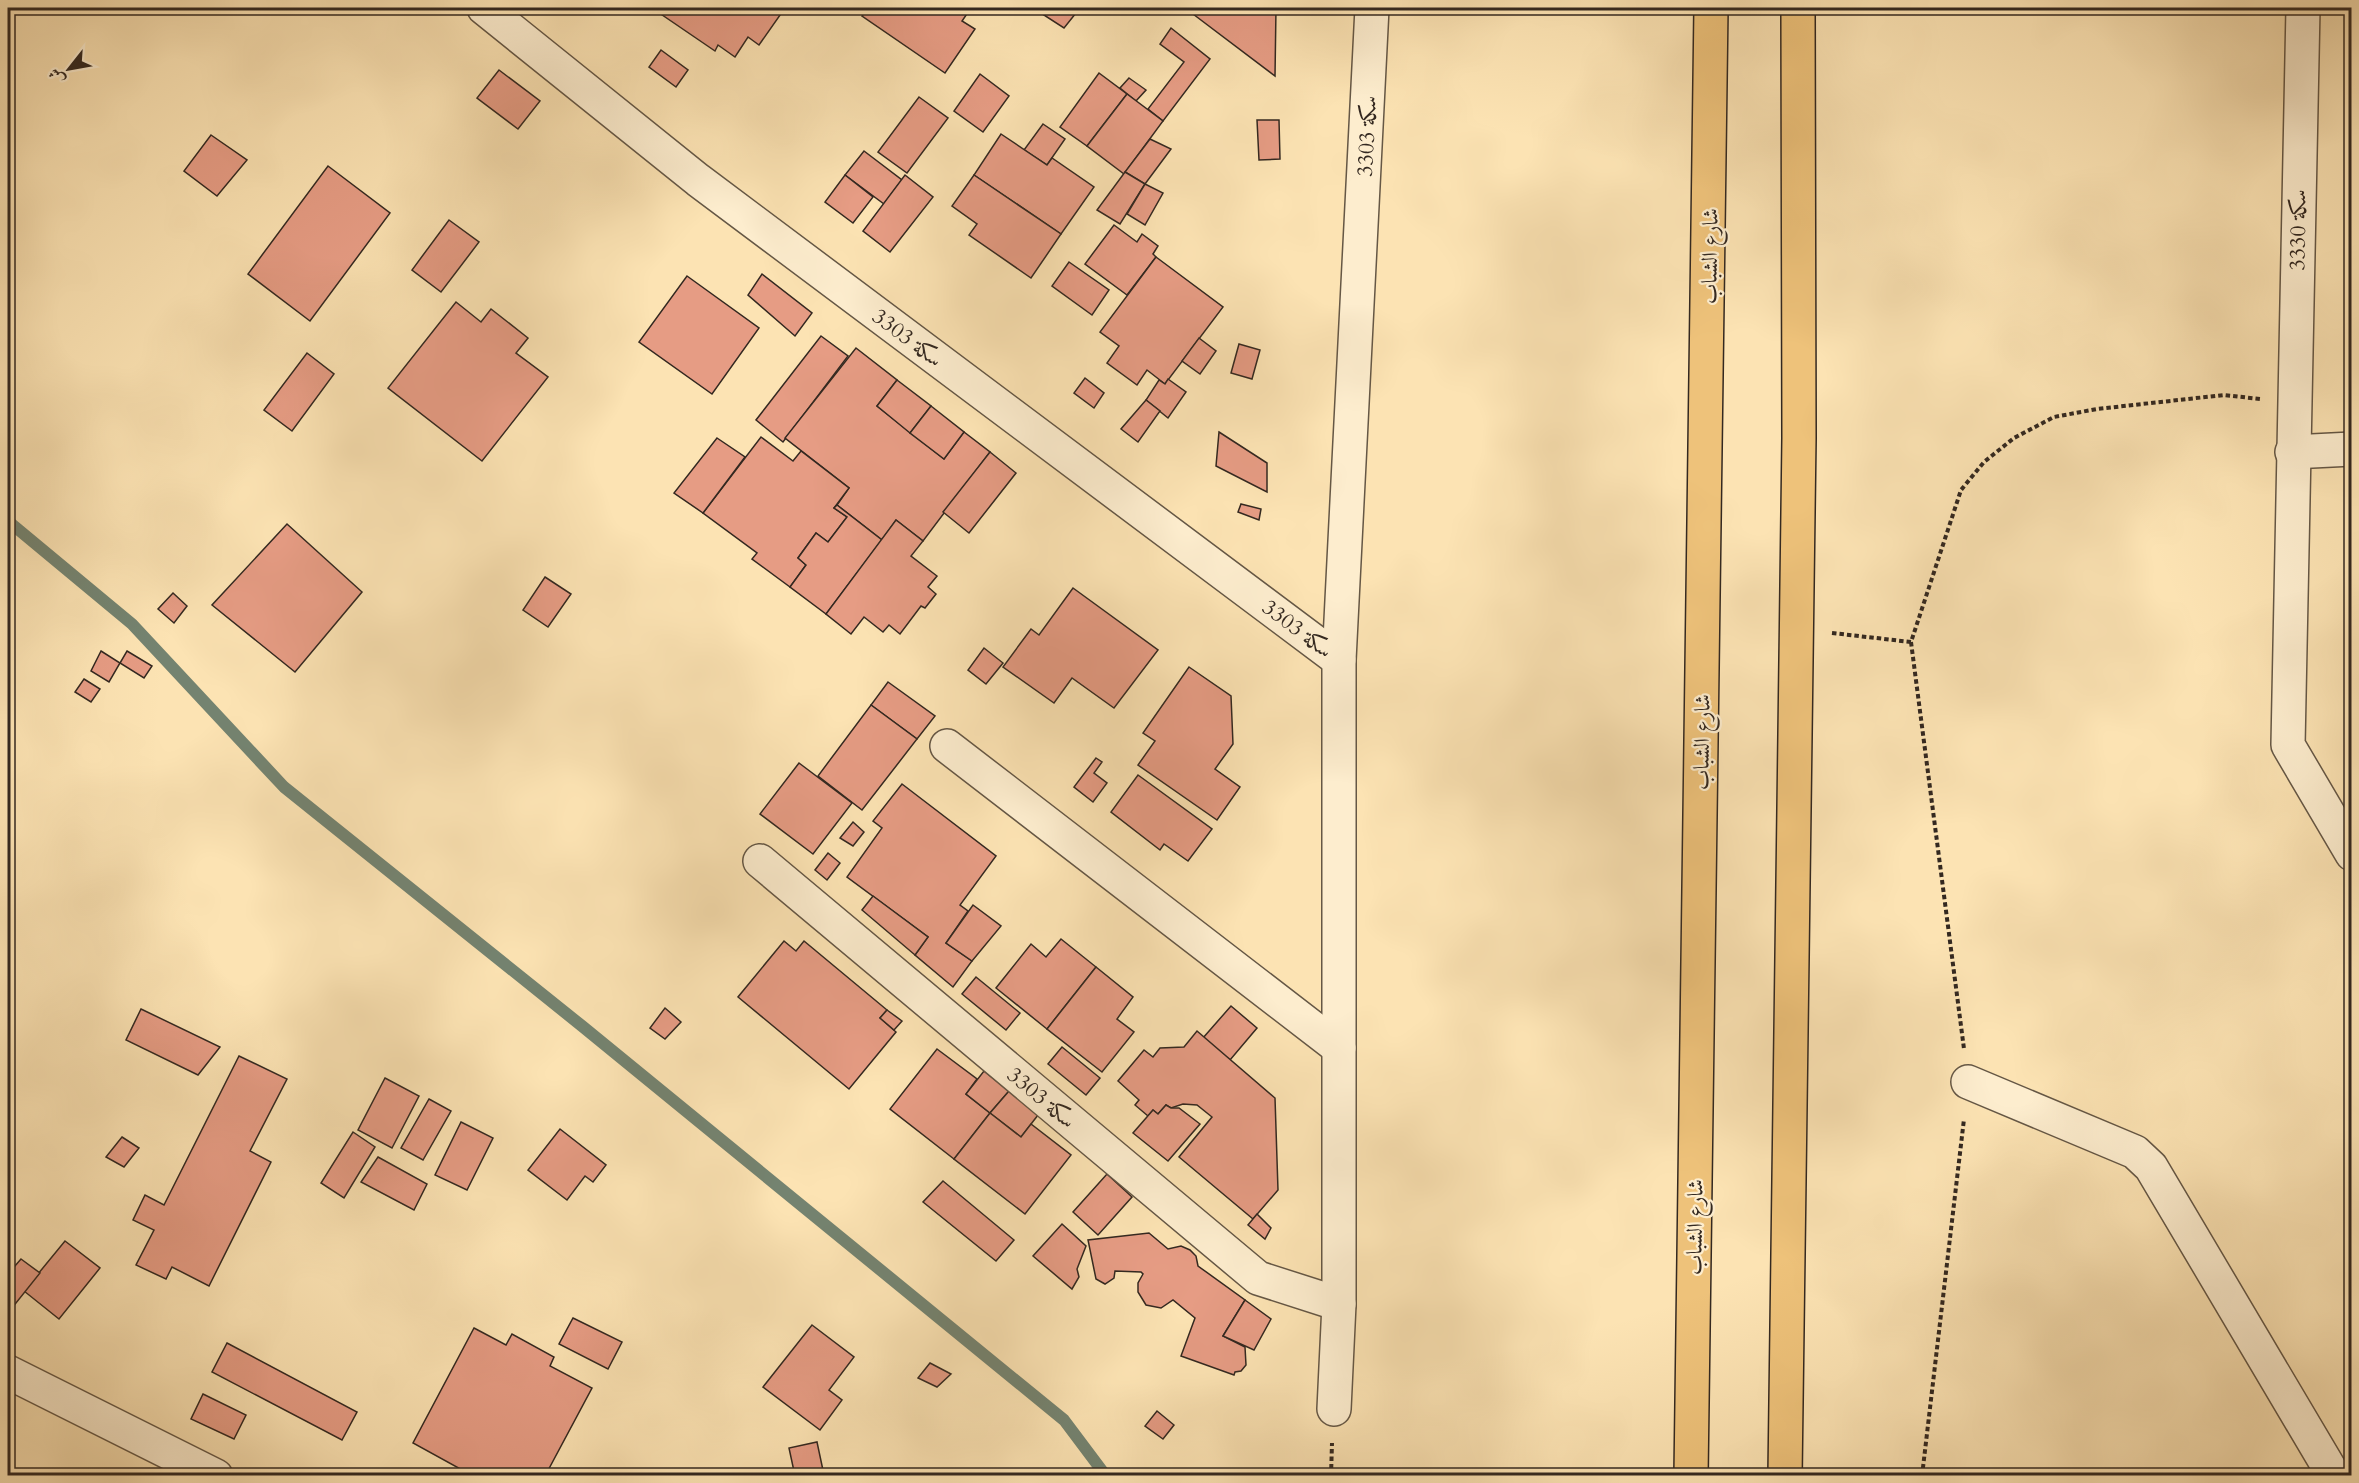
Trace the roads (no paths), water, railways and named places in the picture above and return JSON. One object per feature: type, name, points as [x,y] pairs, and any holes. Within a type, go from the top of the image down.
[{"type":"main road","name":"شارع الشباب","points":[[1691,1476],[1711,8]]},
{"type":"main road","points":[[1785,1476],[1796,629],[1798,8]]},
{"type":"street","name":"سكة 3303","points":[[484,8],[698,180],[1339,660]]},
{"type":"street","name":"سكة 3303","points":[[1334,1409],[1339,1304],[1339,660],[1372,8]]},
{"type":"street","name":"سكة 3330","points":[[2302,8],[2288,745],[2352,854]]},
{"type":"street","points":[[2292,452],[2352,449]]},
{"type":"street","points":[[947,746],[1339,1048]]},
{"type":"street","name":"سكة 3303","points":[[760,861],[1258,1278],[1339,1304]]},
{"type":"street","points":[[1968,1082],[2135,1152],[2151,1167],[2334,1476]]},
{"type":"street","points":[[8,1372],[216,1476]]},
{"type":"waterway","points":[[8,521],[132,624],[284,787],[582,1026],[1064,1420],[1106,1476]]}]
